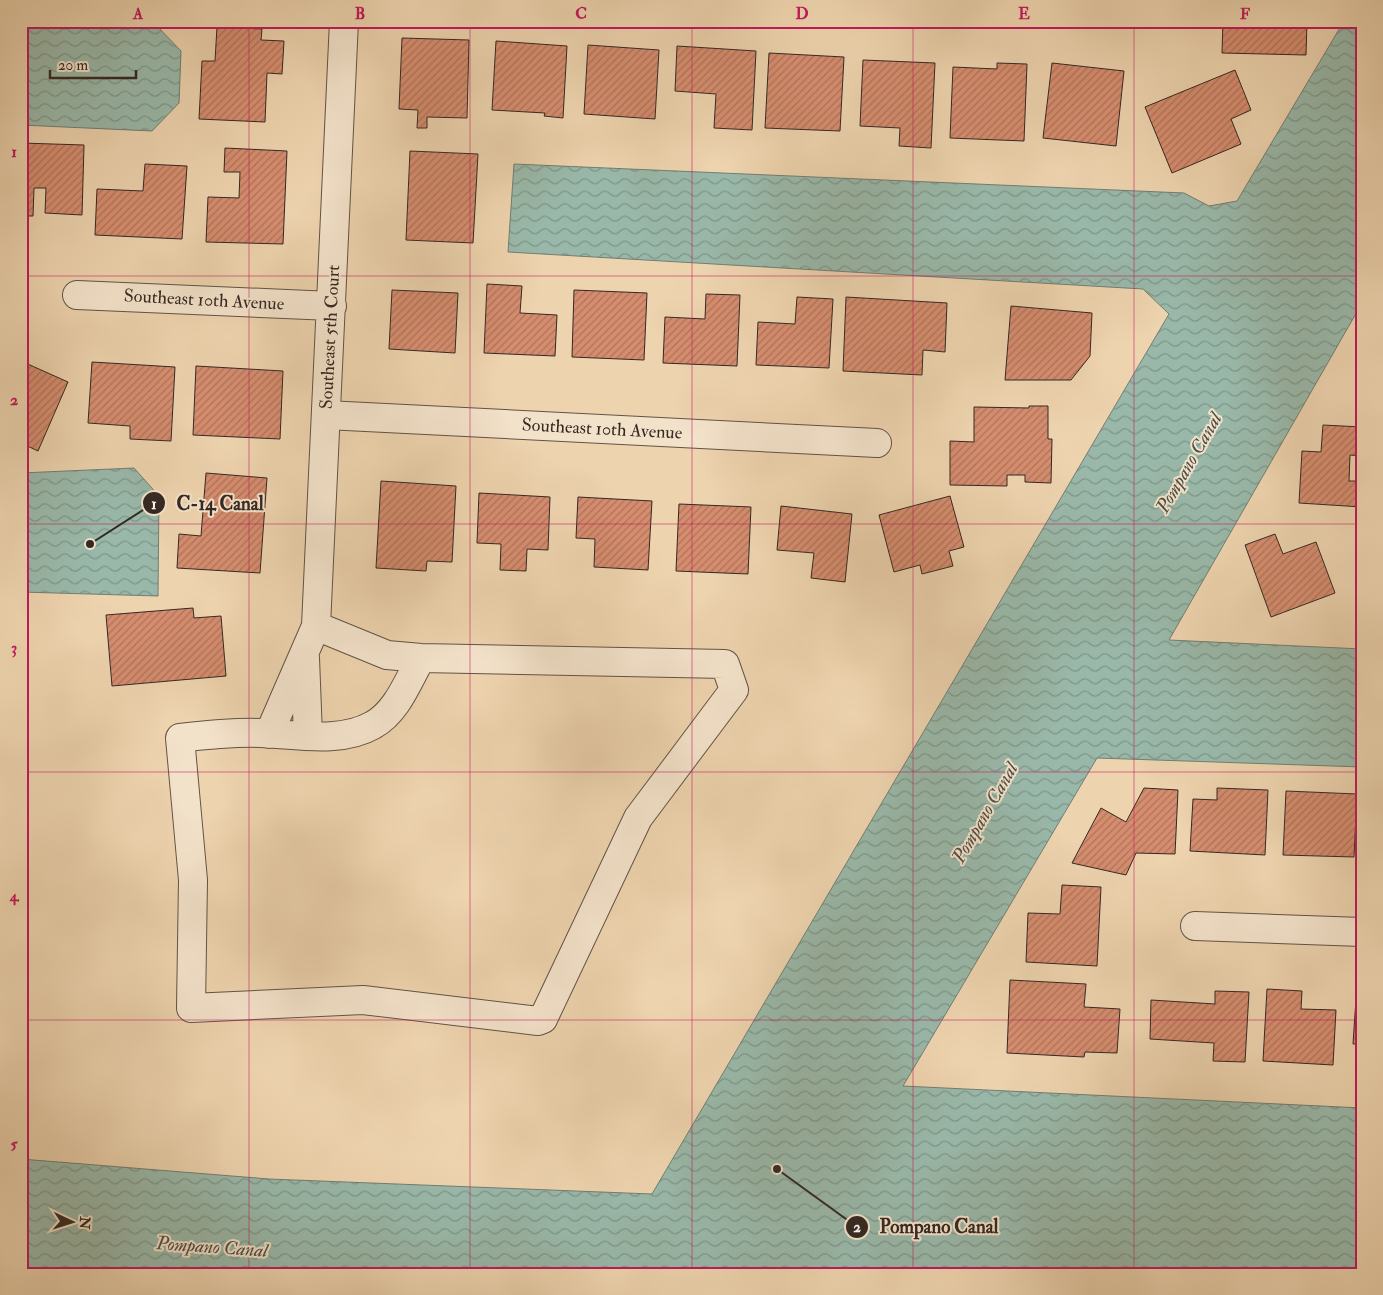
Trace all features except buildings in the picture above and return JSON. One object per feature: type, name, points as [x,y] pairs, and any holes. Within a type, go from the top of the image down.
[{"type":"street","name":"Southeast 5th Court","points":[[269,734],[316,626],[344,21]]},
{"type":"street","name":"Southeast 10th Avenue","points":[[77,295],[332,306]]},
{"type":"street","name":"Southeast 10th Avenue","points":[[326,415],[877,443]]},
{"type":"street","points":[[316,626],[387,655],[421,658],[725,664],[734,690],[638,818],[543,1019],[538,1021],[364,1000],[191,1008],[193,880],[180,738],[224,733],[308,736],[354,733],[374,725],[396,704],[421,658]]},
{"type":"street","points":[[305,652],[308,736]]},
{"type":"street","points":[[1195,926],[1362,932]]},
{"type":"water","points":[[21,21],[155,24],[181,51],[179,103],[152,131],[21,125]]},
{"type":"water","points":[[1344,21],[1362,21],[1362,303],[1169,640],[1362,649],[1362,767],[1097,758],[903,1086],[1362,1108],[1362,1274],[945,1274],[902,1272],[901,1274],[21,1274],[21,1159],[269,1179],[652,1194],[1169,314],[1143,289],[508,252],[514,164],[1184,193],[1209,206],[1237,201]]},
{"type":"water","points":[[134,468],[159,496],[158,596],[21,592],[21,473]]},
{"type":"place","name":"C-14 Canal","points":[[90,544]]},
{"type":"place","name":"Pompano Canal","points":[[777,1169]]}]
